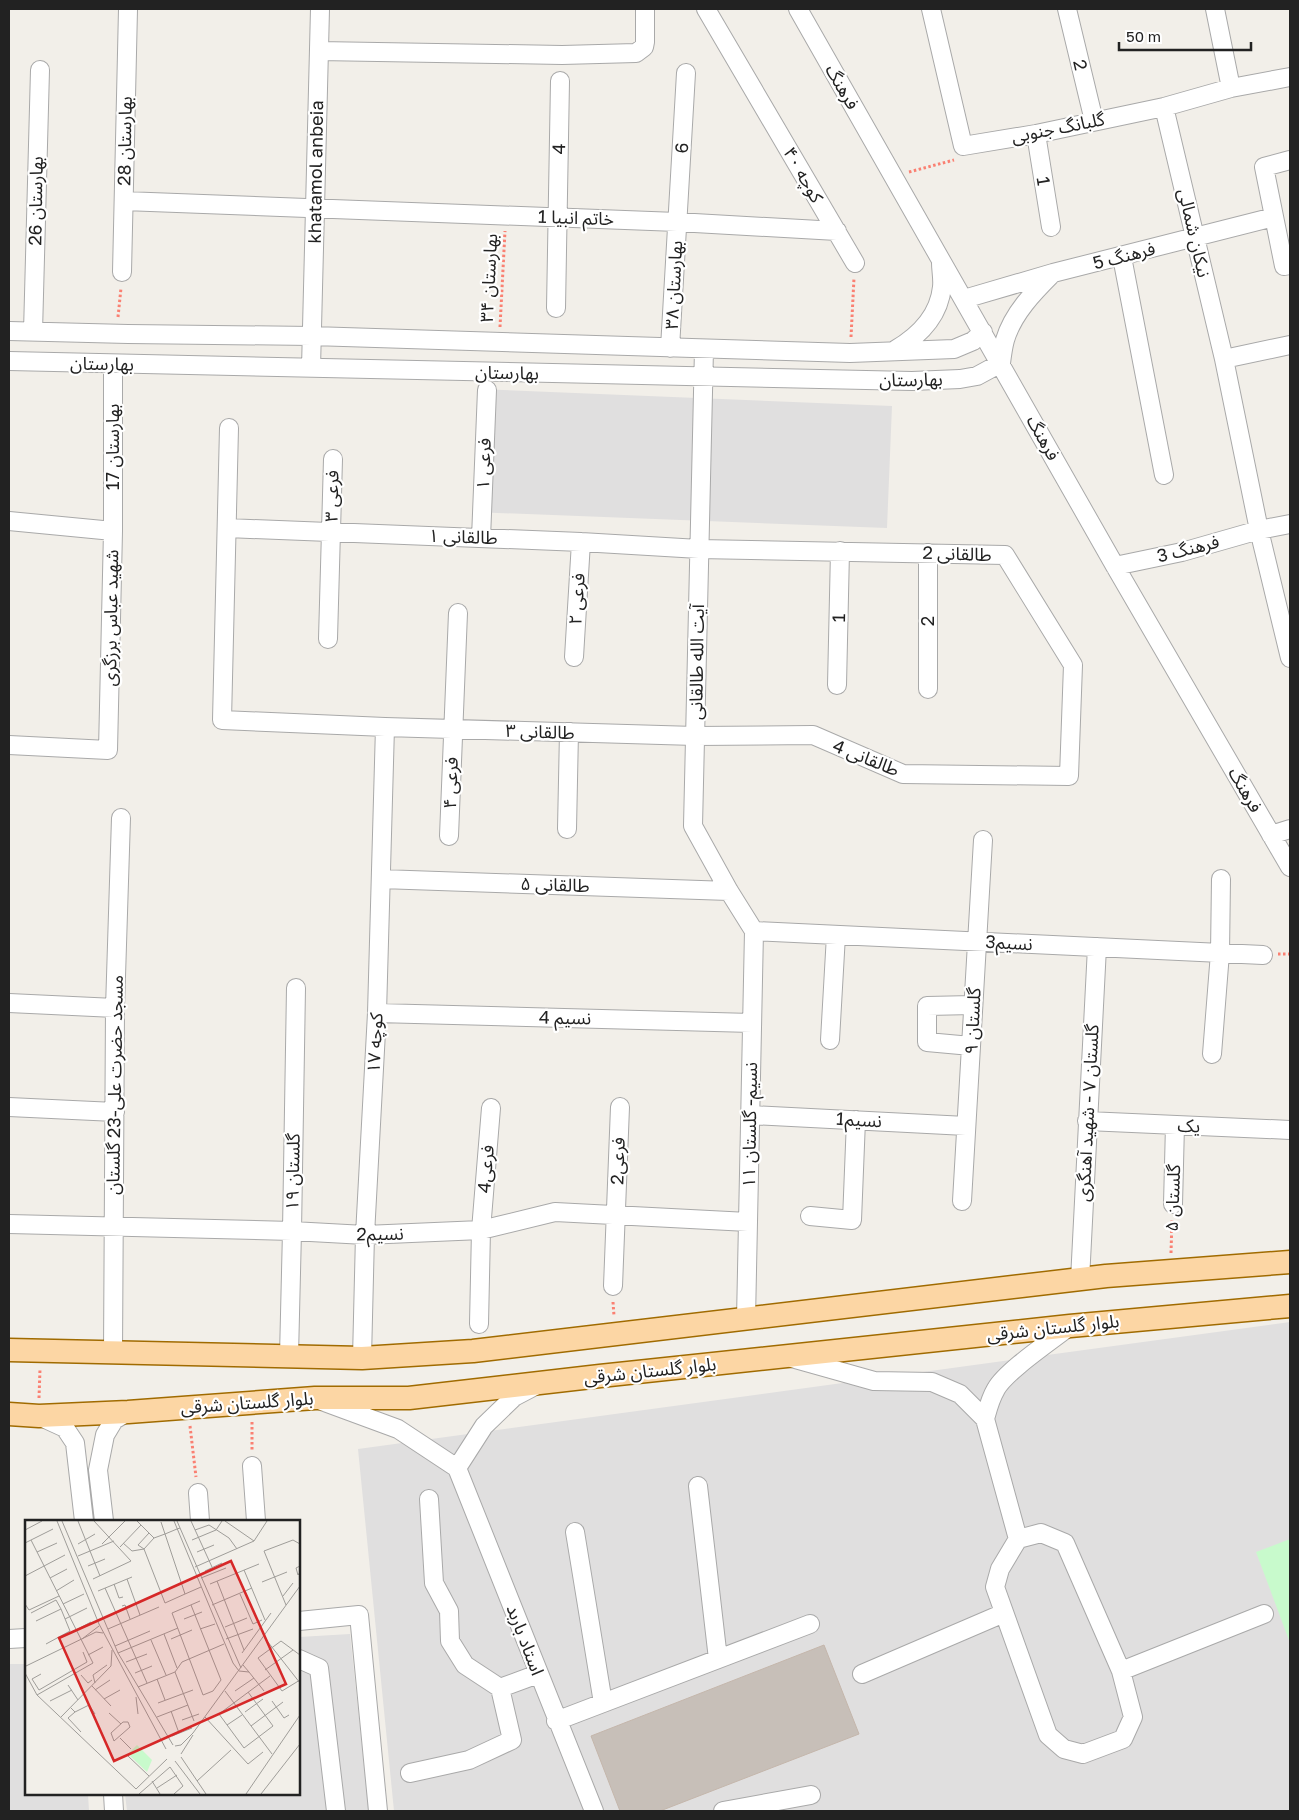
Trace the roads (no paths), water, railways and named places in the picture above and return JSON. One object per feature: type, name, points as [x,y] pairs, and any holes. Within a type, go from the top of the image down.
[{"type":"main road","points":[[9,1350],[362,1358],[473,1351],[1106,1276],[1290,1262]]},
{"type":"main road","name":"بلوار گلستان شرقی","points":[[9,1414],[38,1416],[128,1412],[315,1398],[409,1398],[1070,1326],[1290,1306]]},
{"type":"street","name":"بهارستان 28","points":[[122,272],[128,9]]},
{"type":"street","name":"khatamol anbeia","points":[[311,368],[320,9]]},
{"type":"street","points":[[319,51],[562,55],[636,53],[644,47],[645,9]]},
{"type":"street","name":"کوچه ۴۰","points":[[706,9],[855,263]]},
{"type":"street","name":"فرهنگ","points":[[798,9],[1115,566],[1290,867]]},
{"type":"street","name":"گلبانگ جنوبی","points":[[931,9],[963,146],[1036,134],[1164,107],[1231,88],[1290,77]]},
{"type":"street","name":"2","points":[[1067,9],[1094,121]]},
{"type":"street","points":[[1215,9],[1231,88]]},
{"type":"street","name":"بهارستان 26","points":[[32,332],[40,70]]},
{"type":"street","name":"6","points":[[678,222],[686,73]]},
{"type":"street","name":"4","points":[[556,308],[560,81]]},
{"type":"street","name":"نیکان شمالی","points":[[1164,107],[1224,359],[1259,530],[1290,658]]},
{"type":"street","name":"1","points":[[1036,134],[1051,227]]},
{"type":"street","points":[[1290,160],[1264,167],[1284,266],[1290,265]]},
{"type":"street","name":"خاتم انبیا 1","points":[[124,201],[678,222],[836,231]]},
{"type":"street","name":"فرهنگ 5","points":[[964,299],[1053,273],[1274,217]]},
{"type":"street","name":"بهارستان ۳۸","points":[[670,348],[678,222]]},
{"type":"street","points":[[1122,257],[1164,475]]},
{"type":"street","points":[[891,352],[910,341],[923,330],[937,307],[942,286],[941,260]]},
{"type":"street","points":[[1001,363],[1005,340],[1011,326],[1029,297],[1053,273]]},
{"type":"street","name":"بهارستان","points":[[9,331],[312,336],[850,353],[954,349],[973,340],[983,332]]},
{"type":"street","points":[[1224,359],[1290,345]]},
{"type":"street","name":"آیت الله طالقانی","points":[[704,349],[693,826],[729,891],[754,931]]},
{"type":"street","name":"بهارستان","points":[[9,362],[912,382],[977,376],[1001,363]]},
{"type":"street","name":"بهارستان 17","points":[[113,364],[113,531]]},
{"type":"street","name":"فرعی ۱","points":[[480,538],[487,390]]},
{"type":"street","points":[[227,528],[229,428]]},
{"type":"street","name":"فرعی ۳","points":[[332,532],[333,459]]},
{"type":"street","name":"شهید عباس برزگری","points":[[9,521],[113,531],[108,750],[9,746]]},
{"type":"street","name":"فرهنگ 3","points":[[1115,566],[1182,552],[1259,530],[1290,524]]},
{"type":"street","name":"طالقانی ۱","points":[[227,528],[581,542],[699,549]]},
{"type":"street","name":"طالقانی ۳","points":[[227,528],[222,720],[695,736]]},
{"type":"street","points":[[328,639],[332,532]]},
{"type":"street","name":"فرعی ۲","points":[[574,657],[581,542]]},
{"type":"street","name":"طالقانی 2","points":[[699,549],[1005,555],[1073,665],[1069,776]]},
{"type":"street","name":"1","points":[[837,686],[840,551]]},
{"type":"street","name":"2","points":[[928,553],[928,689]]},
{"type":"street","name":"فرعی ۴","points":[[449,836],[458,613]]},
{"type":"street","name":"کوچه ۱۷","points":[[362,1358],[365,1235],[377,1013],[385,727]]},
{"type":"street","points":[[567,829],[569,732]]},
{"type":"street","name":"طالقانی 4","points":[[695,736],[813,735],[903,774],[1069,776]]},
{"type":"street","name":"مسجد حضرت علی-23 گلستان","points":[[113,1353],[115,1008],[121,818]]},
{"type":"street","points":[[1271,835],[1290,828]]},
{"type":"street","name":"گلستان ۹","points":[[962,1201],[983,840]]},
{"type":"street","name":"طالقانی ۵","points":[[381,879],[729,891]]},
{"type":"street","points":[[1212,1054],[1220,953],[1221,879]]},
{"type":"street","name":"نسیم3","points":[[754,931],[1263,956]]},
{"type":"street","name":"نسیم- گلستان ۱۱","points":[[746,1319],[754,931]]},
{"type":"street","points":[[830,1040],[836,935]]},
{"type":"street","name":"گلستان ۷ - شهید آهنگری","points":[[1080,1280],[1097,947]]},
{"type":"street","name":"گلستان ۱۹","points":[[288,1356],[296,988]]},
{"type":"street","points":[[9,1004],[115,1008]]},
{"type":"street","points":[[971,1046],[927,1042],[928,1006],[973,1004]]},
{"type":"street","name":"نسیم 4","points":[[377,1013],[752,1023]]},
{"type":"street","name":"فرعی2","points":[[612,1286],[620,1107]]},
{"type":"street","points":[[9,1108],[114,1112]]},
{"type":"street","name":"فرعی4","points":[[480,1324],[481,1230],[491,1108]]},
{"type":"street","name":"نسیم1","points":[[750,1115],[966,1126]]},
{"type":"street","points":[[810,1216],[852,1220],[856,1120]]},
{"type":"street","name":"یک","points":[[1087,1121],[1290,1130]]},
{"type":"street","name":"گلستان ۵","points":[[1173,1204],[1175,1125]]},
{"type":"street","name":"نسیم2","points":[[9,1224],[292,1231],[365,1235],[481,1230],[555,1212],[748,1222]]},
{"type":"street","points":[[1018,1539],[986,1419],[989,1402],[996,1387],[1009,1374],[1070,1326]]},
{"type":"street","points":[[787,1357],[874,1382],[932,1382],[960,1394],[986,1419]]},
{"type":"street","points":[[315,1398],[398,1429],[458,1468],[484,1426],[514,1397],[541,1383]]},
{"type":"street","points":[[104,1520],[98,1470],[105,1435],[114,1420],[128,1412]]},
{"type":"street","points":[[38,1416],[65,1428],[75,1443],[84,1520]]},
{"type":"street","points":[[252,1466],[256,1520]]},
{"type":"street","name":"استاد باربد","points":[[458,1468],[556,1721],[594,1811]]},
{"type":"street","points":[[698,1486],[718,1659]]},
{"type":"street","points":[[198,1493],[200,1520]]},
{"type":"street","points":[[410,1773],[468,1760],[512,1740],[500,1688],[465,1665],[450,1640],[449,1612],[434,1583],[429,1500]]},
{"type":"street","points":[[574,1532],[603,1703]]},
{"type":"street","points":[[1041,1533],[1065,1543],[1120,1671],[1133,1717],[1123,1739],[1083,1754],[1064,1749],[1048,1735],[995,1587],[1000,1569],[1018,1539],[1041,1533]]},
{"type":"street","points":[[862,1674],[1004,1613]]},
{"type":"street","points":[[1120,1671],[1264,1614]]},
{"type":"street","points":[[300,1622],[359,1615],[378,1811]]},
{"type":"street","points":[[556,1721],[810,1624]]},
{"type":"street","points":[[9,1639],[25,1638]]},
{"type":"street","points":[[300,1659],[318,1668],[336,1811]]},
{"type":"street","points":[[500,1688],[538,1674]]},
{"type":"street","points":[[113,1795],[114,1811]]},
{"type":"street","points":[[723,1811],[811,1795]]}]
